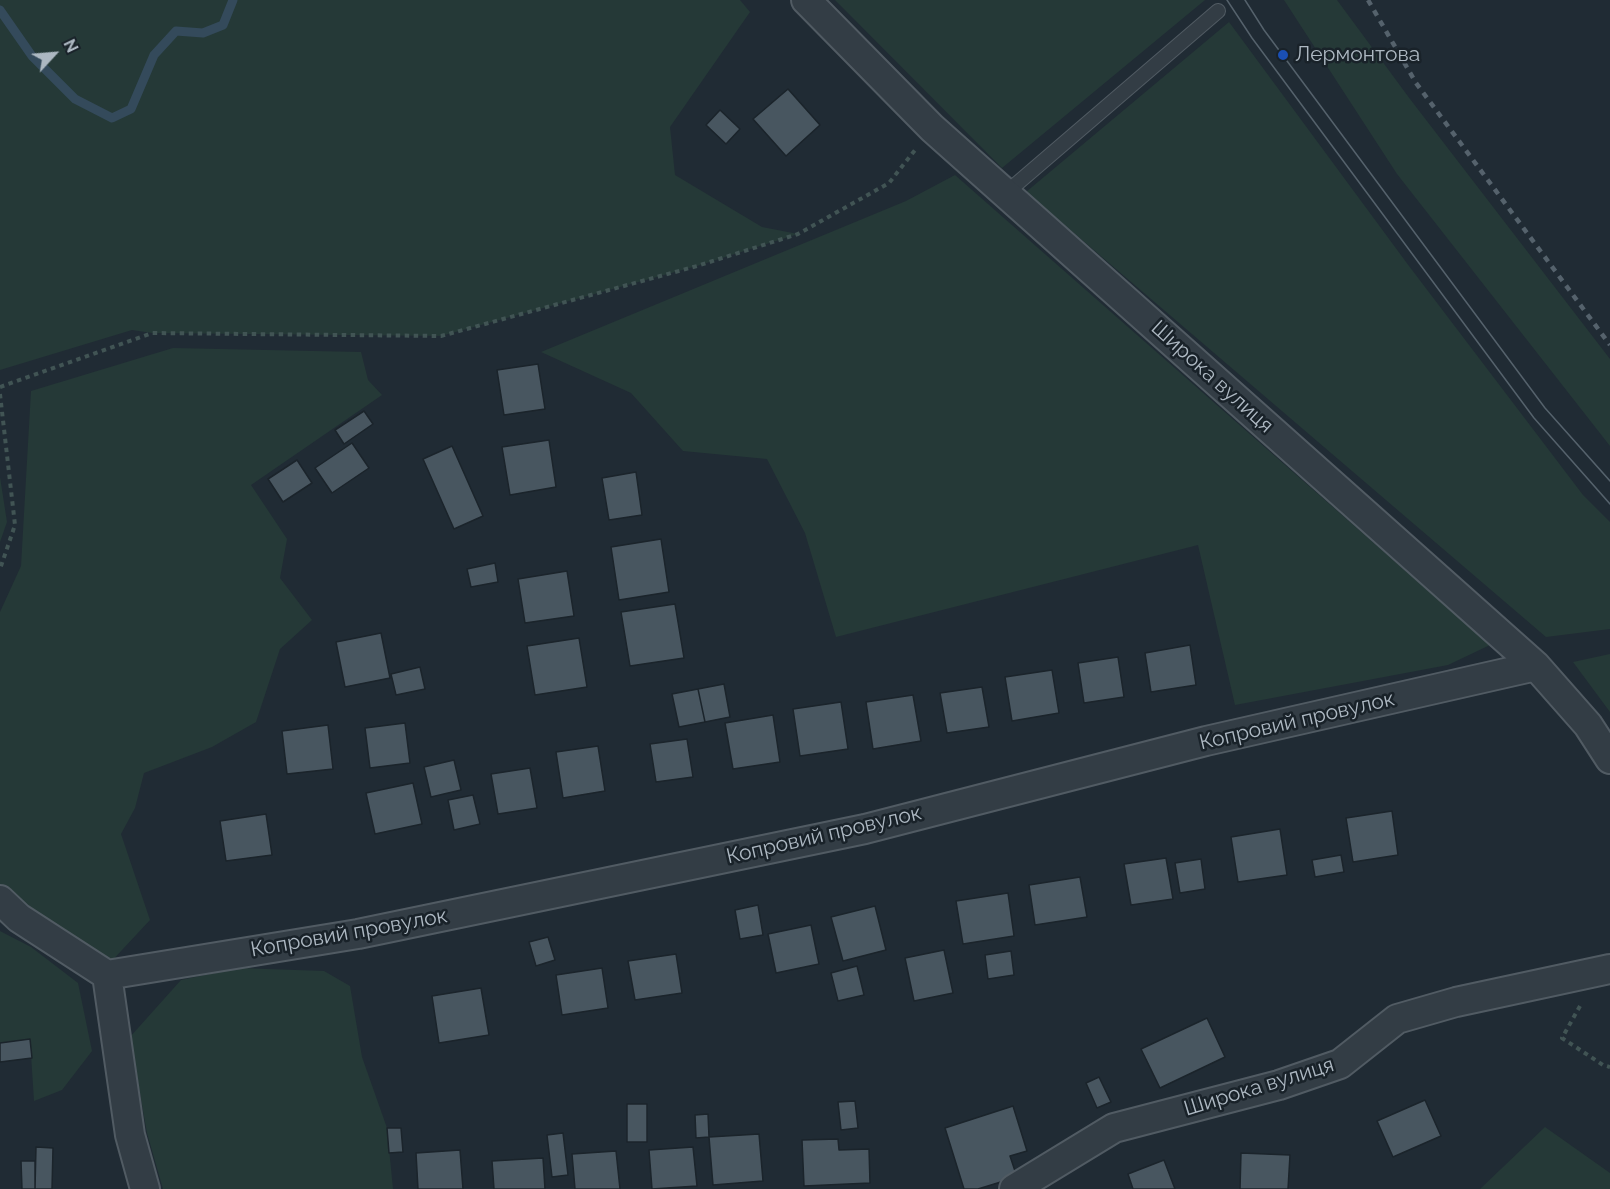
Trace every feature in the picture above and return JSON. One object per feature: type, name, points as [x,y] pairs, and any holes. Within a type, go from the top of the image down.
[{"type":"street","name":"Широка вулиця","points":[[806,0],[932,128],[1536,666],[1588,725],[1610,759]]},
{"type":"street","name":"Копровий провулок","points":[[106,975],[358,934],[865,829],[1206,741],[1536,666]]},
{"type":"street","points":[[6,910],[106,975],[130,1135],[145,1189]]},
{"type":"street","name":"Широка вулиця","points":[[1014,1189],[1114,1128],[1279,1085],[1340,1064],[1397,1019],[1456,1002],[1604,970]]},
{"type":"lane","points":[[1006,193],[1218,11]]},
{"type":"path","points":[[0,387],[152,333],[441,336],[697,267],[798,234],[889,183],[932,128]]},
{"type":"path","points":[[0,394],[15,525],[0,569]]},
{"type":"path","points":[[1604,970],[1562,1038],[1603,1065],[1610,1067]]},
{"type":"green space","points":[[0,0],[740,0],[750,12],[670,127],[675,175],[762,227],[798,234],[697,266],[441,336],[152,333],[132,330],[0,370]]},
{"type":"green space","points":[[835,0],[1205,0],[1002,168]]},
{"type":"green space","points":[[1284,0],[1337,0],[1410,99],[1610,359],[1610,446],[1397,174]]},
{"type":"green space","points":[[1229,22],[1409,266],[1583,495],[1610,522],[1610,629],[1546,637],[1026,192]]},
{"type":"green space","points":[[955,175],[1490,645],[1448,665],[1235,705],[1198,545],[836,637],[805,533],[767,459],[683,451],[631,393],[541,352],[906,201]]},
{"type":"green space","points":[[173,348],[361,352],[368,380],[382,395],[251,485],[287,539],[280,578],[312,620],[280,649],[256,722],[212,747],[144,773],[135,808],[121,834],[150,920],[108,965],[0,888],[0,612],[21,566],[31,391]]},
{"type":"green space","points":[[0,477],[7,522],[0,542]]},
{"type":"green space","points":[[1610,654],[1610,712],[1573,662]]},
{"type":"green space","points":[[0,931],[31,947],[78,983],[92,1051],[62,1090],[34,1101],[30,1039],[0,1043]]},
{"type":"green space","points":[[239,968],[324,971],[350,986],[362,1057],[387,1128],[393,1189],[163,1189],[147,1133],[130,1037],[181,980]]},
{"type":"green space","points":[[1545,1127],[1610,1173],[1610,1189],[1480,1189]]},
{"type":"building","points":[[788,89],[820,125],[786,156],[753,119]]},
{"type":"building","points":[[720,110],[740,129],[726,144],[706,125]]},
{"type":"building","points":[[538,364],[545,409],[504,415],[497,370]]},
{"type":"building","points":[[364,411],[373,424],[344,444],[335,430]]},
{"type":"building","points":[[549,440],[556,487],[510,495],[502,447]]},
{"type":"building","points":[[352,443],[369,468],[332,493],[315,468]]},
{"type":"building","points":[[452,446],[483,516],[454,529],[423,459]]},
{"type":"building","points":[[297,460],[312,483],[283,502],[268,479]]},
{"type":"building","points":[[636,472],[642,515],[609,520],[602,478]]},
{"type":"building","points":[[661,539],[669,592],[619,600],[611,547]]},
{"type":"building","points":[[495,563],[498,582],[471,587],[467,569]]},
{"type":"building","points":[[567,571],[574,616],[525,623],[518,579]]},
{"type":"building","points":[[675,604],[684,658],[630,666],[621,612]]},
{"type":"building","points":[[381,633],[390,678],[345,687],[336,642]]},
{"type":"building","points":[[579,638],[587,687],[535,695],[527,646]]},
{"type":"building","points":[[1190,645],[1196,685],[1151,692],[1145,653]]},
{"type":"building","points":[[1118,657],[1124,697],[1084,703],[1078,663]]},
{"type":"building","points":[[420,667],[425,689],[396,695],[391,674]]},
{"type":"building","points":[[1052,670],[1059,713],[1012,721],[1005,677]]},
{"type":"building","points":[[724,684],[730,717],[705,722],[698,689]]},
{"type":"building","points":[[982,687],[989,727],[947,733],[940,693]]},
{"type":"building","points":[[698,689],[705,722],[679,727],[672,694]]},
{"type":"building","points":[[913,695],[921,741],[873,749],[866,702]]},
{"type":"building","points":[[841,702],[848,749],[800,756],[793,709]]},
{"type":"building","points":[[773,715],[780,762],[733,769],[725,723]]},
{"type":"building","points":[[405,723],[410,763],[370,768],[365,728]]},
{"type":"building","points":[[328,725],[333,769],[287,774],[282,731]]},
{"type":"building","points":[[687,739],[693,777],[656,782],[650,744]]},
{"type":"building","points":[[598,746],[605,791],[563,798],[556,752]]},
{"type":"building","points":[[454,760],[461,790],[431,797],[424,767]]},
{"type":"building","points":[[530,768],[537,808],[498,814],[491,774]]},
{"type":"building","points":[[413,783],[422,824],[375,834],[366,793]]},
{"type":"building","points":[[473,795],[480,824],[454,830],[448,800]]},
{"type":"building","points":[[1392,811],[1398,855],[1353,862],[1346,818]]},
{"type":"building","points":[[266,814],[272,855],[226,861],[220,821]]},
{"type":"building","points":[[1280,829],[1287,875],[1238,882],[1231,837]]},
{"type":"building","points":[[1341,855],[1344,872],[1315,877],[1312,860]]},
{"type":"building","points":[[1166,858],[1173,899],[1131,905],[1124,864]]},
{"type":"building","points":[[1201,859],[1205,889],[1180,893],[1175,863]]},
{"type":"building","points":[[1080,877],[1087,917],[1035,925],[1029,885]]},
{"type":"building","points":[[1008,893],[1014,936],[963,944],[956,901]]},
{"type":"building","points":[[758,905],[763,935],[740,939],[735,910]]},
{"type":"building","points":[[875,906],[886,950],[843,961],[831,917]]},
{"type":"building","points":[[811,925],[819,964],[776,973],[768,934]]},
{"type":"building","points":[[548,937],[555,960],[536,966],[529,942]]},
{"type":"building","points":[[944,950],[953,993],[914,1001],[905,958]]},
{"type":"building","points":[[1011,951],[1014,975],[988,979],[985,955]]},
{"type":"building","points":[[676,954],[682,993],[635,1000],[628,961]]},
{"type":"building","points":[[857,966],[864,995],[838,1001],[831,973]]},
{"type":"building","points":[[602,968],[608,1008],[562,1015],[556,975]]},
{"type":"building","points":[[481,988],[489,1035],[439,1043],[432,996]]},
{"type":"building","points":[[1207,1018],[1225,1057],[1160,1088],[1141,1049]]},
{"type":"building","points":[[30,1039],[32,1058],[0,1062],[0,1043]]},
{"type":"building","points":[[1099,1077],[1111,1102],[1097,1108],[1086,1083]]},
{"type":"building","points":[[1425,1100],[1441,1136],[1393,1157],[1377,1121]]},
{"type":"building","points":[[855,1101],[858,1128],[841,1130],[838,1102]]},
{"type":"building","points":[[627,1104],[647,1104],[647,1142],[627,1142]]},
{"type":"building","points":[[1013,1106],[1027,1151],[1010,1156],[1017,1177],[978,1189],[964,1189],[945,1128]]},
{"type":"building","points":[[708,1114],[709,1137],[696,1138],[695,1115]]},
{"type":"building","points":[[387,1128],[401,1128],[403,1152],[389,1153]]},
{"type":"building","points":[[563,1133],[568,1175],[552,1177],[547,1135]]},
{"type":"building","points":[[759,1134],[763,1181],[713,1185],[709,1137]]},
{"type":"building","points":[[838,1139],[839,1150],[869,1149],[870,1183],[804,1186],[802,1140]]},
{"type":"building","points":[[36,1147],[53,1148],[52,1189],[35,1189]]},
{"type":"building","points":[[693,1147],[697,1186],[652,1189],[649,1150]]},
{"type":"building","points":[[460,1150],[463,1189],[418,1189],[416,1153]]},
{"type":"building","points":[[616,1151],[620,1189],[575,1189],[572,1154]]},
{"type":"building","points":[[1241,1153],[1290,1155],[1288,1189],[1240,1189]]},
{"type":"building","points":[[543,1158],[545,1189],[494,1189],[492,1161]]},
{"type":"building","points":[[1164,1160],[1175,1189],[1133,1189],[1128,1174]]},
{"type":"building","points":[[21,1161],[35,1161],[35,1189],[22,1189]]},
{"type":"waterway","points":[[0,10],[32,56],[75,99],[112,118],[131,109],[154,55],[176,31],[203,33],[223,25],[233,0]]},
{"type":"tram line","points":[[1227,0],[1252,38],[1534,418],[1610,504]]},
{"type":"tram line","points":[[1245,0],[1264,30],[1545,408],[1610,481]]},
{"type":"railway","points":[[1368,0],[1416,83],[1610,345]]},
{"type":"place","name":"Лермонтова","points":[[1283,55]]}]
